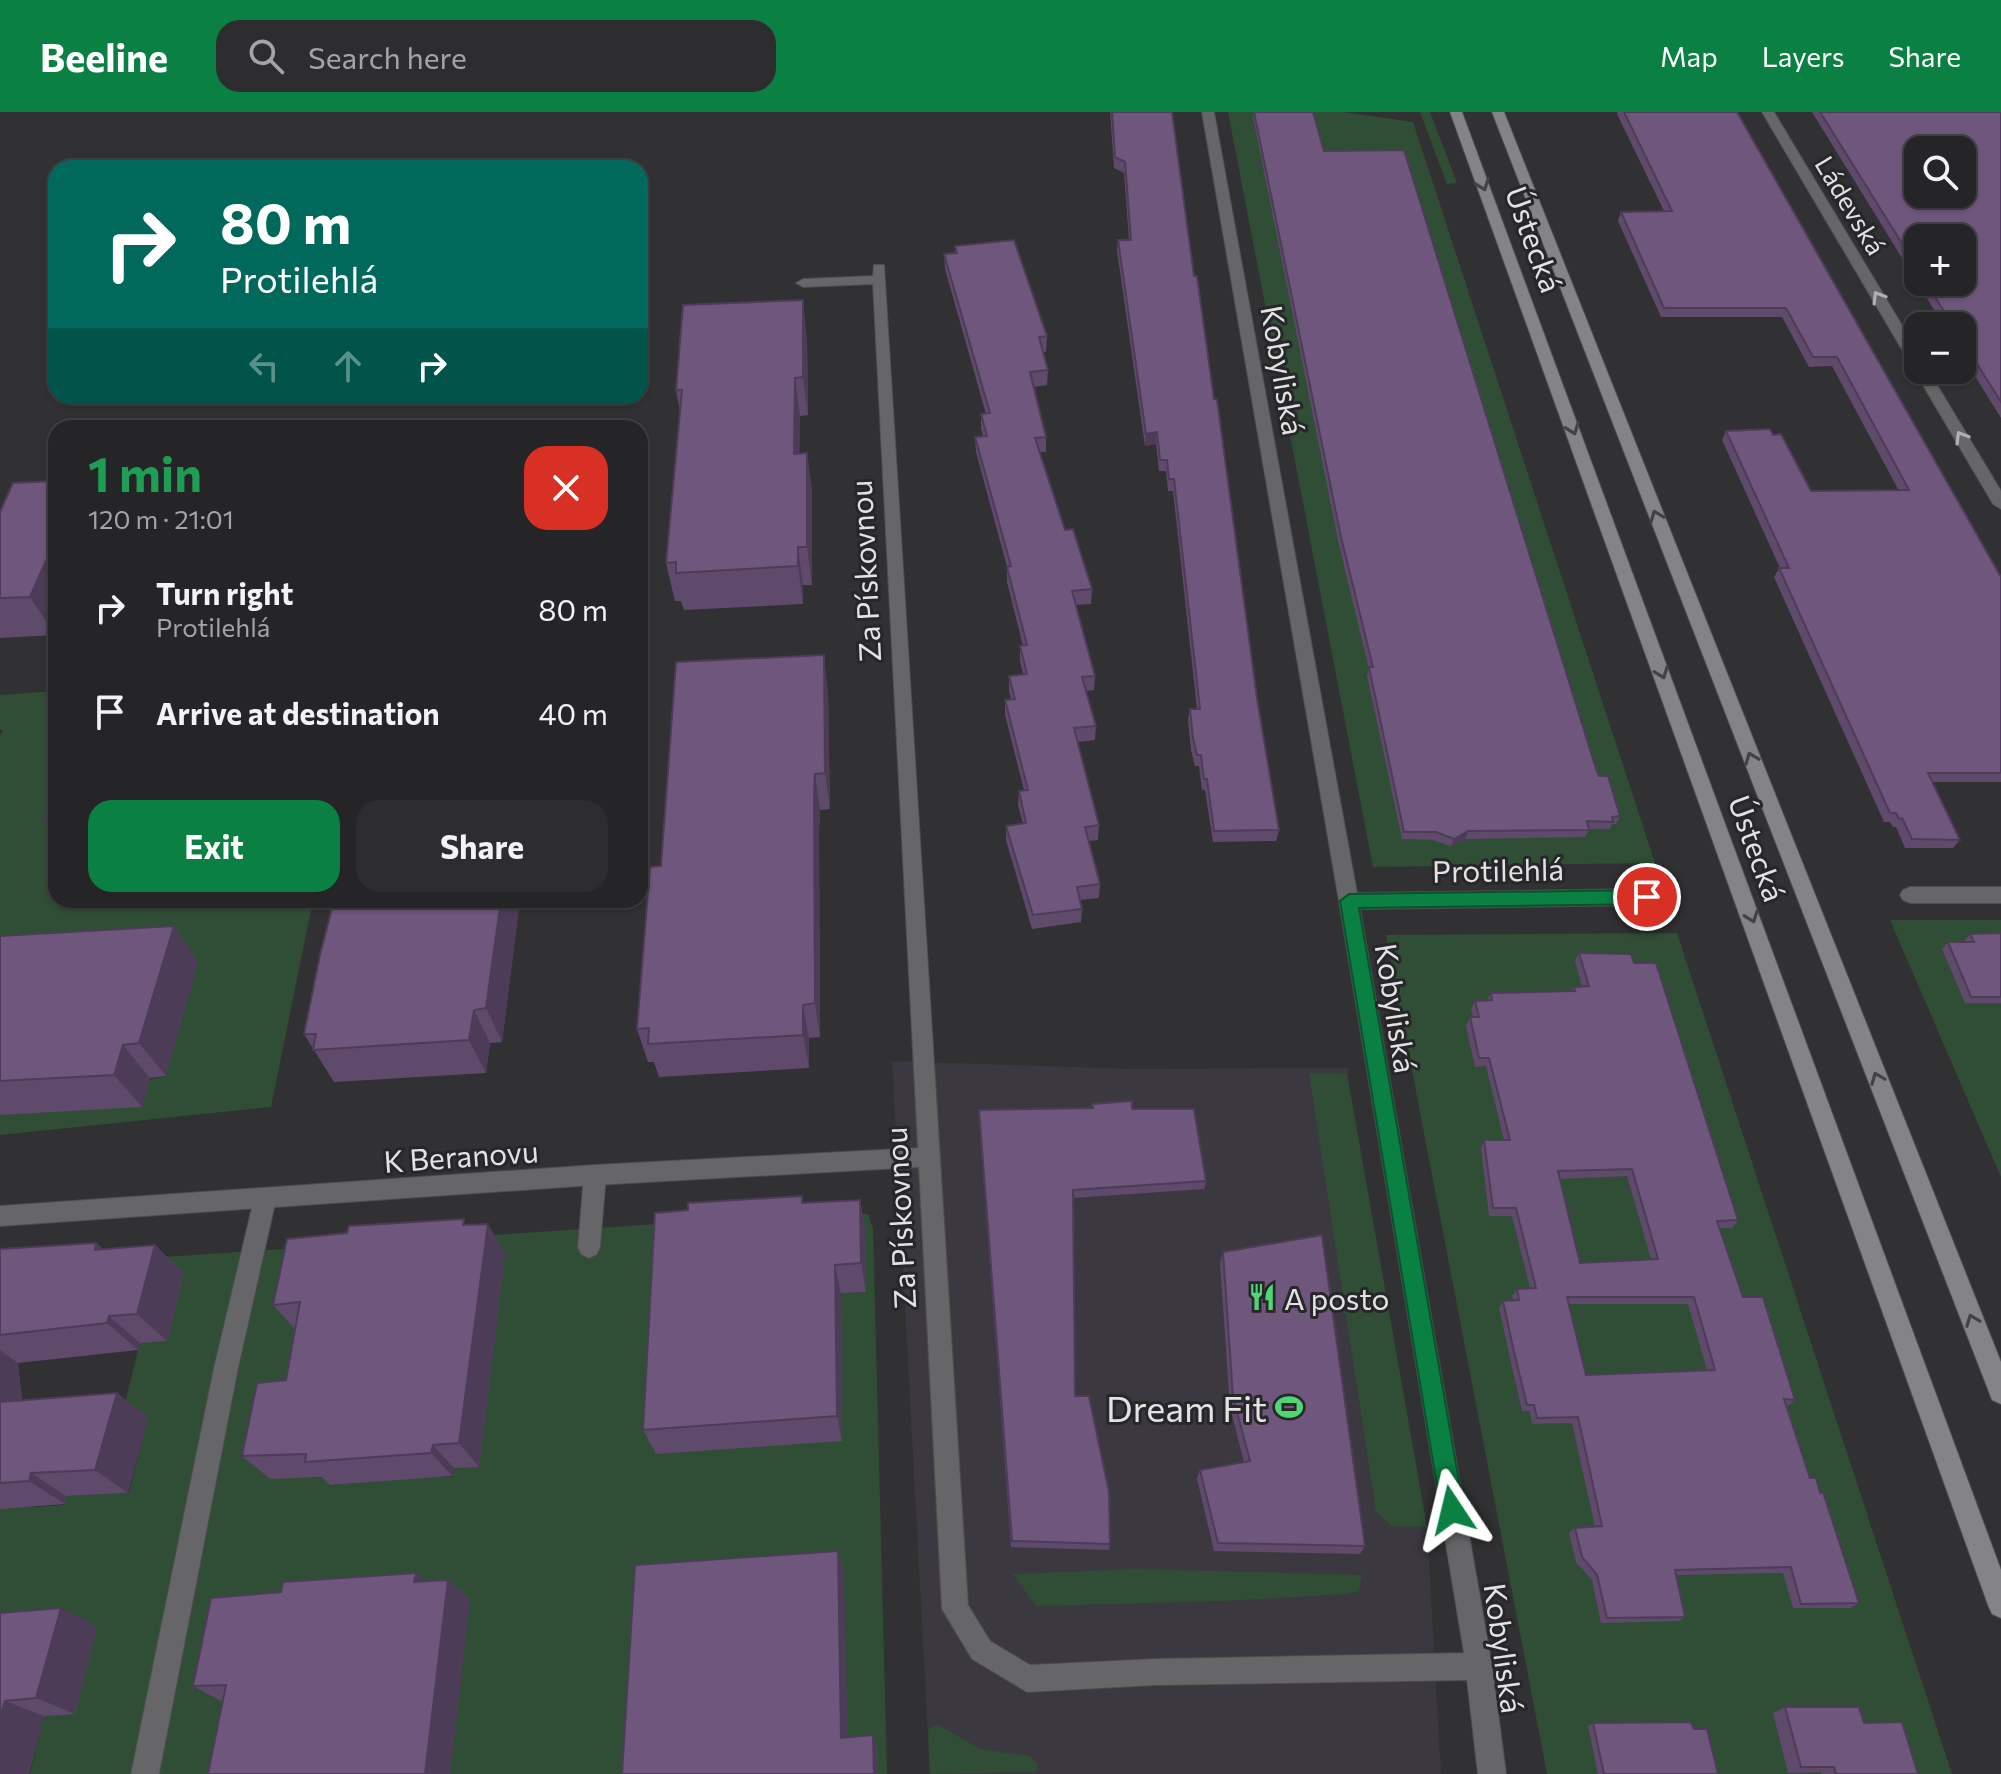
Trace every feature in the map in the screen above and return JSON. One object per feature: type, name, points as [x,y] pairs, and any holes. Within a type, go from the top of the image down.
[{"type":"main road","name":"Ústecká","points":[[1456,112],[2001,1605]]},
{"type":"main road","name":"Ústecká","points":[[1498,112],[2001,1392]]},
{"type":"street","name":"Kobyliská","points":[[1208,112],[1349,901],[1479,1666],[1492,1774]]},
{"type":"street","name":"Ládevská","points":[[1768,112],[1904,340]]},
{"type":"street","name":"Za Pískovnou","points":[[803,283],[879,274],[955,1609],[981,1650],[1027,1679],[1156,1672],[1479,1666]]},
{"type":"street","points":[[1929,384],[2001,504]]},
{"type":"street","points":[[1910,895],[2001,895]]},
{"type":"street","name":"Protilehlá","points":[[1349,901],[1647,897]]},
{"type":"street","name":"K Beranovu","points":[[0,1216],[595,1175],[927,1157]]},
{"type":"street","points":[[589,1247],[595,1175]]},
{"type":"street","points":[[145,1774],[226,1368],[265,1199]]},
{"type":"shaded area","points":[[892,1061],[1134,1069],[1349,1068],[1347,1074],[1427,1527],[1441,1774],[930,1774]]},
{"type":"green space","points":[[1228,112],[1343,112],[1413,122],[1655,863],[1373,867]]},
{"type":"green space","points":[[1420,112],[1430,112],[1457,183],[1447,184]]},
{"type":"green space","points":[[48,692],[48,908],[311,908],[271,1107],[0,1135],[0,1115],[166,1076],[198,961],[0,993],[0,736],[3,730],[0,729],[0,695]]},
{"type":"green space","points":[[1890,920],[2001,920],[2001,1177]]},
{"type":"green space","points":[[1677,933],[1952,1774],[1547,1774],[1386,935]]},
{"type":"green space","points":[[1309,1073],[1347,1074],[1427,1527],[1392,1526],[1376,1511]]},
{"type":"green space","points":[[849,1211],[868,1214],[873,1229],[887,1774],[878,1774],[877,1750],[638,1774],[450,1774],[470,1600],[243,1774],[30,1774],[44,1716],[0,1630],[0,1501],[35,1507],[64,1505],[66,1496],[129,1493],[148,1418],[121,1419],[140,1343],[0,1268]],"holes":[[[454,1468],[452,1477],[361,1475],[359,1483],[331,1485],[332,1477],[297,1478]]]},
{"type":"green space","points":[[1135,1569],[1362,1575],[1359,1591],[1346,1594],[1036,1606],[1013,1574]]},
{"type":"green space","points":[[938,1725],[980,1749],[1029,1756],[1038,1764],[1036,1772],[930,1774],[928,1729]]},
{"type":"building","points":[[1112,112],[1172,112],[1194,276],[1197,276],[1214,399],[1217,399],[1257,698],[1279,830],[1214,831],[1207,779],[1204,779],[1201,755],[1197,755],[1193,738],[1190,709],[1200,709],[1174,479],[1169,479],[1167,460],[1160,460],[1157,432],[1146,434],[1118,240],[1131,240],[1125,162],[1115,157]]},
{"type":"building","points":[[1254,112],[1313,112],[1324,151],[1404,150],[1597,772],[1599,776],[1608,776],[1620,816],[1612,817],[1613,822],[1587,821],[1589,830],[1468,831],[1454,839],[1436,832],[1404,832],[1369,667],[1373,667],[1341,537]]},
{"type":"building","points":[[1624,112],[1737,112],[2001,577],[2001,773],[1928,773],[1960,840],[1912,839],[1902,818],[1890,813],[1779,568],[1789,568],[1726,431],[1770,429],[1773,435],[1781,434],[1811,491],[1909,490],[1837,357],[1813,357],[1786,308],[1664,308],[1621,212],[1672,211]]},
{"type":"building","points":[[1820,112],[2001,112],[2001,402],[1976,362],[1976,312],[1944,312],[1935,296],[1976,296],[1976,224],[1904,224],[1904,247]]},
{"type":"building","points":[[1014,240],[1047,336],[1039,337],[1048,370],[1030,372],[1046,437],[1035,438],[1065,530],[1073,529],[1092,589],[1072,591],[1095,676],[1082,677],[1096,726],[1074,728],[1099,825],[1085,827],[1100,884],[1077,887],[1082,909],[1033,915],[1006,826],[1026,823],[1019,791],[1028,790],[1005,700],[1015,699],[1009,676],[1027,674],[1020,646],[1027,645],[1007,567],[1011,566],[975,437],[987,436],[981,414],[990,413],[944,254],[957,253],[955,246]]},
{"type":"building","points":[[803,300],[803,377],[795,378],[794,454],[807,453],[807,547],[798,547],[798,566],[676,573],[676,562],[666,563],[682,390],[676,390],[683,305]]},
{"type":"building","points":[[48,481],[48,556],[30,597],[0,598],[0,512],[13,483]]},
{"type":"building","points":[[824,655],[825,773],[815,774],[814,798],[815,1003],[803,1005],[803,1035],[648,1044],[649,1028],[637,1029],[650,867],[661,866],[676,662]]},
{"type":"building","points":[[332,908],[500,908],[486,1008],[474,1010],[469,1040],[313,1050],[316,1034],[304,1034]]},
{"type":"building","points":[[174,926],[139,1043],[123,1045],[114,1075],[0,1081],[0,936]]},
{"type":"building","points":[[2001,933],[2001,997],[1971,997],[1948,942],[1974,942],[1970,934]]},
{"type":"building","points":[[1579,953],[1631,954],[1634,963],[1656,963],[1738,1220],[1717,1221],[1743,1297],[1763,1297],[1795,1400],[1784,1399],[1810,1478],[1816,1478],[1820,1493],[1823,1492],[1859,1603],[1801,1604],[1791,1567],[1675,1570],[1685,1617],[1607,1618],[1597,1575],[1582,1557],[1575,1528],[1602,1526],[1578,1417],[1537,1418],[1534,1405],[1527,1405],[1514,1352],[1503,1301],[1519,1300],[1517,1289],[1536,1288],[1516,1208],[1493,1208],[1484,1140],[1510,1140],[1489,1058],[1479,1058],[1470,1017],[1479,1017],[1475,1001],[1492,1000],[1491,993],[1575,991],[1574,987],[1589,986]],"holes":[[[1632,1169],[1658,1259],[1580,1263],[1558,1171]],[[1567,1297],[1694,1297],[1715,1370],[1586,1375]]]},
{"type":"building","points":[[1132,1101],[1132,1109],[1194,1109],[1206,1181],[1073,1190],[1075,1396],[1089,1396],[1109,1492],[1110,1544],[1012,1541],[979,1110],[1093,1108],[1092,1104]]},
{"type":"building","points":[[802,1196],[802,1203],[860,1200],[861,1263],[835,1265],[837,1416],[643,1430],[655,1213],[688,1210],[688,1203]]},
{"type":"building","points":[[464,1219],[463,1225],[488,1224],[459,1443],[433,1445],[431,1453],[305,1462],[306,1454],[242,1456],[257,1383],[286,1380],[300,1302],[273,1305],[287,1239],[347,1233],[349,1226]]},
{"type":"building","points":[[1322,1235],[1365,1546],[1218,1543],[1200,1470],[1250,1461],[1233,1397],[1223,1252]]},
{"type":"building","points":[[96,1243],[95,1250],[155,1245],[137,1314],[109,1316],[107,1323],[0,1335],[0,1249]]},
{"type":"building","points":[[117,1393],[95,1470],[31,1473],[29,1481],[0,1483],[0,1402]]},
{"type":"building","points":[[838,1551],[841,1738],[873,1735],[874,1774],[622,1774],[635,1565]]},
{"type":"building","points":[[416,1573],[414,1582],[448,1580],[425,1774],[208,1774],[226,1685],[193,1686],[211,1598],[281,1592],[283,1582]]},
{"type":"building","points":[[61,1608],[36,1698],[5,1701],[0,1717],[0,1613]]},
{"type":"building","points":[[1785,1707],[1859,1707],[1864,1723],[1902,1722],[1918,1774],[1836,1774],[1834,1767],[1801,1767]]},
{"type":"building","points":[[1691,1722],[1694,1729],[1707,1729],[1718,1774],[1604,1774],[1593,1723]]},
{"type":"place","name":"A posto","points":[[1262,1297]]},
{"type":"place","name":"Dream Fit","points":[[1289,1407]]},
{"type":"route","points":[[1452,1510],[1349,901],[1647,897]]}]
